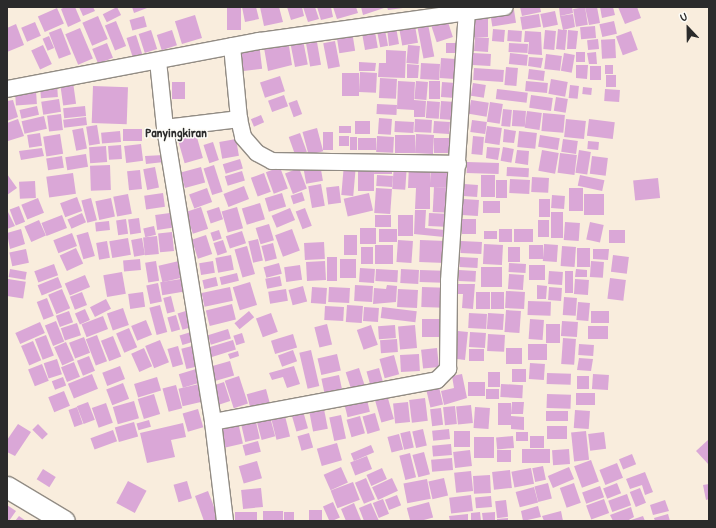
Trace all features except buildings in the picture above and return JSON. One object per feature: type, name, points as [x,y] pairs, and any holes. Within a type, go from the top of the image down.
[{"type":"main road","points":[[7,488],[64,521]]},
{"type":"street","points":[[7,89],[158,62],[232,46],[468,10],[505,7]]},
{"type":"street","points":[[213,422],[437,380],[444,376],[448,368],[449,280],[468,10]]},
{"type":"street","points":[[232,46],[239,119],[243,137],[257,153],[272,161],[458,164]]},
{"type":"street","points":[[158,62],[165,128],[213,422],[225,521]]},
{"type":"street","points":[[165,128],[239,119]]},
{"type":"district","name":"Panyingkiran","points":[[176,132]]}]
